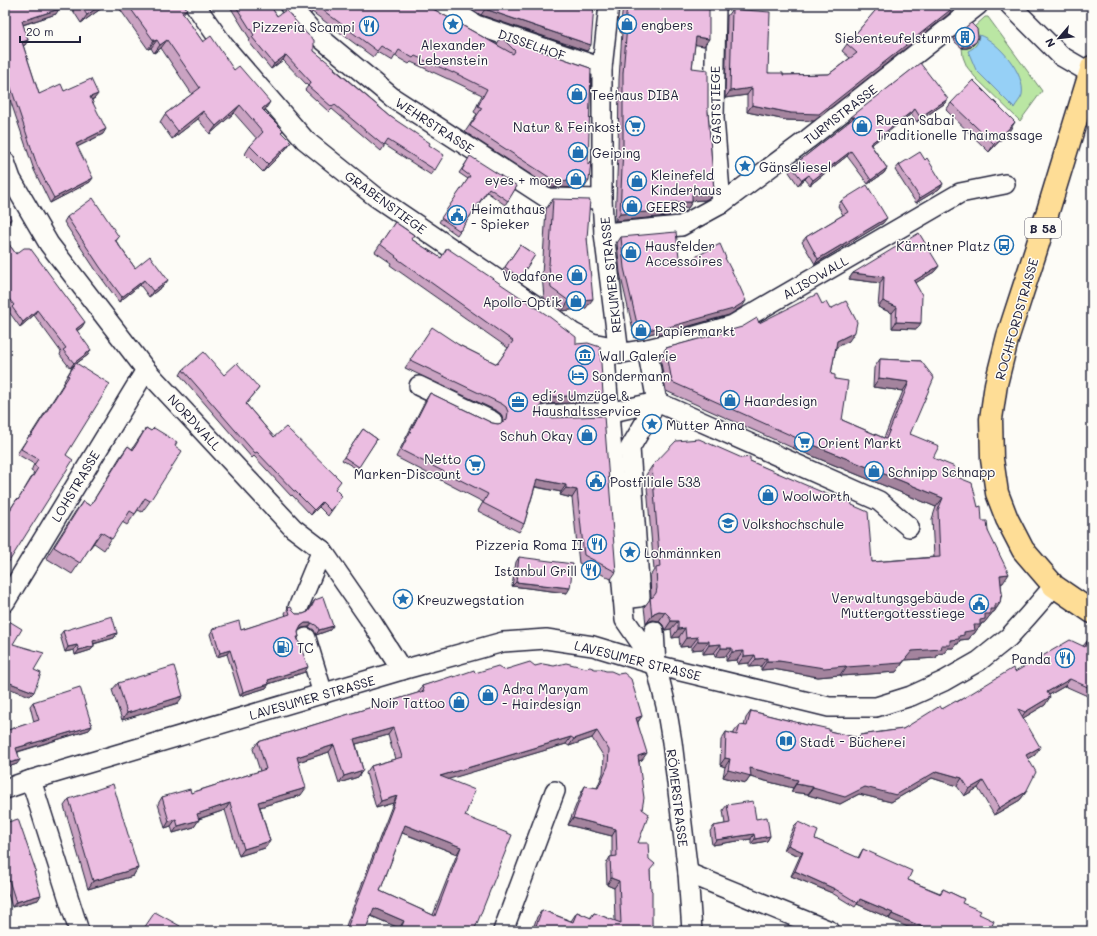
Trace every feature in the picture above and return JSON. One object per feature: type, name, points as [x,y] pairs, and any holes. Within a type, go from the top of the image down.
[{"type":"main road","name":"ROCHFORDSTRASSE","points":[[1054,586],[1023,550],[1006,519],[997,493],[992,459],[991,419],[996,384],[1008,336],[1091,71]]},
{"type":"main road","name":"B 58","points":[[1054,586],[1092,612]]},
{"type":"street","name":"GRABENSTIEGE","points":[[195,5],[224,46],[305,140],[311,145],[376,197],[548,314],[573,333],[592,344],[619,351]]},
{"type":"street","name":"WEHRSTRASSE","points":[[289,5],[312,31],[392,98],[547,198],[602,199]]},
{"type":"street","name":"DISSELHOF","points":[[444,5],[476,24],[602,68]]},
{"type":"street","name":"REKUMER STRASSE","points":[[609,5],[602,68],[602,199],[604,232],[619,351]]},
{"type":"street","name":"GASTSTIEGE","points":[[716,5],[714,118],[721,204]]},
{"type":"street","name":"TURMSTRASSE","points":[[604,232],[681,226],[721,204],[808,139],[978,5]]},
{"type":"street","points":[[1010,5],[1061,56],[1091,71]]},
{"type":"street","name":"NORDWALL","points":[[5,162],[11,179],[49,244],[146,370],[293,528],[322,550],[369,618],[402,670]]},
{"type":"street","name":"ALISOWALL","points":[[619,351],[647,349],[733,325],[960,193],[1005,184]]},
{"type":"street","points":[[623,599],[640,598],[630,448],[657,402],[647,349]]},
{"type":"street","points":[[619,351],[605,356],[608,413],[625,620],[656,666]]},
{"type":"street","name":"LOHSTRASSE","points":[[5,602],[146,370]]},
{"type":"street","points":[[418,386],[492,421]]},
{"type":"street","points":[[546,415],[608,413],[657,402],[879,501],[909,527]]},
{"type":"street","points":[[298,608],[322,550]]},
{"type":"street","name":"LAVESUMER STRASSE","points":[[5,789],[402,670],[503,642],[546,639],[593,646],[656,666],[829,707],[876,707],[911,696],[944,681],[979,661],[1009,637],[1054,586]]},
{"type":"street","points":[[654,631],[656,666]]},
{"type":"street","points":[[306,638],[323,694]]},
{"type":"street","name":"RÖMERSTRASSE","points":[[656,666],[666,706],[672,742],[688,873],[692,931]]},
{"type":"street","points":[[31,780],[79,931]]},
{"type":"street","points":[[503,931],[555,791]]},
{"type":"street","points":[[688,873],[830,931]]},
{"type":"green space","points":[[985,17],[988,17],[1042,91],[1020,121],[975,77],[967,67],[963,57],[962,48],[971,47],[973,28]]},
{"type":"water","points":[[979,35],[986,38],[1002,51],[1015,68],[1020,78],[1022,95],[1014,108],[976,70],[968,51],[976,45]]},
{"type":"building","points":[[5,5],[58,5],[59,9],[22,21],[28,40],[22,42],[39,94],[61,84],[64,91],[91,79],[98,94],[90,97],[106,129],[76,144],[93,178],[54,198],[37,165],[5,70]]},
{"type":"building","points":[[80,5],[101,5],[87,15]]},
{"type":"building","points":[[128,5],[184,5],[187,9],[182,12],[203,42],[211,36],[234,70],[239,66],[270,102],[262,109],[283,130],[281,132],[291,142],[268,164],[250,146],[263,132],[240,105],[216,126],[203,111],[178,131],[165,114],[200,88],[167,40],[160,45],[157,40],[154,41]]},
{"type":"building","points":[[235,5],[270,5],[277,16],[286,10],[314,40],[314,51],[391,117],[430,143],[429,145],[444,155],[435,170],[388,140],[384,146],[335,105],[332,107],[308,86],[311,82],[286,55],[274,64],[252,37],[254,35]]},
{"type":"building","points":[[316,5],[426,5],[513,54],[515,51],[501,37],[590,68],[588,165],[591,161],[589,181],[555,181],[470,126],[482,108],[478,106],[487,89],[453,72],[415,56],[413,58],[399,50],[396,55],[381,46],[377,51]]},
{"type":"building","points":[[479,5],[594,5],[591,45],[485,9]]},
{"type":"building","points":[[627,5],[678,5],[677,7],[709,9],[709,39],[696,37],[692,68],[708,70],[708,112],[714,191],[709,194],[692,194],[692,202],[672,202],[673,210],[620,214],[623,146],[623,73],[627,26],[625,26]]},
{"type":"building","points":[[880,5],[955,5],[819,114],[791,113],[752,105],[752,88],[730,91],[732,9],[770,12],[768,73],[783,73],[783,75],[829,74],[857,53],[847,44]]},
{"type":"building","name":"Siebenteufelsturm","points":[[971,23],[977,29],[978,37],[976,42],[968,46],[957,40],[956,35]]},
{"type":"building","points":[[920,63],[948,99],[920,117],[915,109],[870,144],[887,168],[871,180],[851,151],[813,180],[809,175],[802,180],[792,167],[855,117],[851,117]]},
{"type":"building","points":[[973,80],[1015,122],[994,144],[951,103]]},
{"type":"building","points":[[920,152],[925,160],[927,158],[943,184],[920,198],[899,165]]},
{"type":"building","points":[[470,156],[517,186],[508,201],[489,188],[460,231],[441,218],[470,176],[462,170]]},
{"type":"building","points":[[867,185],[887,218],[818,259],[806,237],[848,212],[841,201]]},
{"type":"building","points":[[93,198],[119,237],[115,240],[135,268],[150,256],[168,280],[153,291],[144,280],[122,297],[67,217]]},
{"type":"building","points":[[553,199],[590,200],[587,238],[593,299],[569,301],[551,288],[549,265]]},
{"type":"building","points":[[5,206],[11,219],[5,223]]},
{"type":"building","points":[[395,222],[414,235],[411,239],[441,258],[447,248],[547,315],[576,337],[576,344],[588,343],[600,347],[603,394],[550,397],[542,402],[540,409],[542,414],[546,417],[552,418],[604,416],[616,572],[584,555],[577,490],[566,488],[566,485],[537,479],[524,524],[483,503],[488,494],[401,450],[430,393],[492,423],[498,424],[507,419],[508,412],[506,407],[502,404],[410,360],[432,327],[459,345],[497,364],[513,341],[395,257],[396,256],[380,244]]},
{"type":"building","points":[[676,232],[680,265],[720,244],[725,258],[746,301],[733,309],[661,329],[661,327],[639,332],[624,268],[621,237]]},
{"type":"building","points":[[919,233],[939,266],[914,281],[922,295],[921,323],[896,322],[897,307],[883,301],[884,277],[853,273]]},
{"type":"building","points":[[5,239],[16,254],[24,248],[30,248],[85,322],[76,329],[91,350],[74,363],[63,350],[66,348],[37,310],[23,322],[12,307],[14,305],[5,294]]},
{"type":"building","points":[[520,245],[535,255],[520,278],[505,267]]},
{"type":"building","points":[[817,294],[822,304],[826,302],[830,309],[846,301],[857,322],[855,332],[837,341],[831,374],[835,375],[835,379],[848,381],[842,420],[886,439],[909,382],[879,378],[880,359],[921,361],[934,378],[910,434],[939,446],[933,458],[955,467],[952,475],[972,483],[978,507],[981,506],[982,521],[987,521],[988,531],[1009,574],[1000,575],[1002,594],[1000,603],[995,604],[995,609],[990,609],[990,614],[985,614],[985,619],[980,620],[980,625],[974,625],[975,630],[964,632],[964,635],[959,636],[959,639],[950,640],[950,645],[941,645],[942,649],[912,651],[902,663],[824,668],[779,661],[767,661],[767,658],[756,659],[755,655],[744,656],[744,651],[732,652],[732,648],[721,648],[721,644],[709,645],[709,641],[698,641],[698,637],[686,638],[685,628],[678,629],[678,621],[671,621],[665,612],[659,611],[654,613],[652,616],[650,598],[656,593],[656,568],[660,567],[652,466],[676,441],[699,439],[742,458],[750,457],[750,461],[831,496],[841,495],[841,502],[851,501],[852,505],[868,512],[872,562],[940,557],[938,510],[943,498],[799,439],[672,382],[666,348],[742,327],[757,318],[759,323]]},
{"type":"building","points":[[204,352],[224,375],[237,363],[259,388],[246,404],[274,437],[286,427],[341,481],[335,489],[342,496],[331,511],[322,502],[314,510],[294,491],[257,452],[255,453],[183,370]]},
{"type":"building","points":[[76,363],[110,384],[66,455],[73,460],[5,568],[5,518],[38,468],[34,465],[38,459],[21,449],[29,436],[31,436]]},
{"type":"building","points":[[146,428],[151,431],[154,428],[177,442],[175,446],[182,451],[150,501],[145,498],[135,514],[130,511],[112,539],[101,532],[80,563],[54,547],[83,501],[90,506],[128,446],[133,450]]},
{"type":"building","points":[[363,429],[377,439],[359,467],[344,457]]},
{"type":"building","points":[[519,557],[573,564],[570,588],[516,582]]},
{"type":"building","points":[[323,597],[333,626],[319,630],[317,626],[312,623],[305,623],[301,626],[298,632],[299,637],[297,637],[308,667],[268,680],[269,684],[243,692],[230,650],[220,653],[213,629],[239,621],[241,630],[290,614],[288,608],[291,607],[296,614],[303,614],[308,612],[315,600]]},
{"type":"building","points":[[112,616],[117,633],[93,641],[94,646],[79,650],[77,645],[68,647],[63,631]]},
{"type":"building","points":[[9,621],[22,629],[13,644],[44,653],[34,670],[41,673],[34,692],[5,681],[5,626]]},
{"type":"building","points":[[1070,640],[1085,647],[1088,640],[1092,642],[1092,689],[1070,679],[1047,692],[1050,697],[1025,712],[1018,709],[1040,747],[1026,755],[1036,772],[1026,792],[999,808],[983,781],[969,789],[962,778],[937,771],[896,795],[865,787],[845,797],[813,787],[796,784],[798,780],[750,768],[751,776],[728,770],[730,759],[725,758],[726,732],[737,735],[740,725],[747,726],[751,711],[829,729],[829,731],[859,738],[860,735],[903,729],[940,706],[942,709],[956,701],[957,702],[1013,668],[1015,672]]},
{"type":"building","points":[[530,662],[535,666],[543,664],[554,666],[566,663],[586,668],[590,667],[611,671],[618,674],[624,673],[631,679],[642,716],[636,718],[647,753],[638,756],[644,798],[642,809],[649,814],[638,843],[648,843],[649,859],[655,864],[650,870],[652,891],[652,931],[534,931],[542,910],[573,922],[577,912],[591,918],[594,913],[621,923],[619,881],[611,878],[610,857],[617,856],[616,829],[573,818],[585,786],[598,788],[608,766],[609,750],[597,731],[574,739],[571,737],[440,776],[475,790],[465,816],[512,835],[474,931],[400,931],[404,921],[374,908],[365,931],[346,931],[397,796],[381,801],[371,766],[402,757],[393,728],[354,739],[363,770],[344,776],[334,745],[297,757],[306,788],[258,802],[270,841],[244,849],[230,803],[197,814],[199,820],[178,826],[176,819],[169,821],[162,797],[190,789],[191,793],[266,769],[258,742],[424,691],[422,686],[453,676],[454,677],[474,670],[475,673],[498,666],[504,670]],"holes":[[[405,825],[461,847],[435,916],[380,891]]]},
{"type":"building","points":[[174,666],[183,696],[127,713],[118,683]]},
{"type":"building","points":[[80,687],[92,726],[16,748],[20,760],[5,764],[5,731],[39,720],[33,702]]},
{"type":"building","points":[[113,784],[138,868],[93,881],[69,799]]},
{"type":"building","points":[[753,801],[756,819],[767,817],[770,836],[755,839],[754,834],[716,840],[714,826],[730,823],[727,805]]},
{"type":"building","points":[[18,819],[36,871],[34,872],[41,895],[16,902],[5,868],[5,823]]},
{"type":"building","points":[[798,822],[818,831],[815,839],[859,858],[863,849],[912,871],[908,880],[941,894],[943,889],[964,899],[962,903],[981,911],[979,914],[994,921],[992,926],[1001,931],[932,931],[860,899],[858,903],[835,889],[795,871],[803,852],[788,845]]},
{"type":"building","points":[[155,912],[180,926],[177,931],[142,931]]},
{"type":"place","name":"Alexander Lebenstein","points":[[453,24]]},
{"type":"place","name":"engbers","points":[[627,24]]},
{"type":"place","name":"Pizzeria Scampi","points":[[369,26]]},
{"type":"place","name":"Siebenteufelsturm","points":[[965,37]]},
{"type":"place","name":"Teehaus DIBA","points":[[577,94]]},
{"type":"place","name":"Natur & Feinkost","points":[[635,126]]},
{"type":"place","name":"Ruean Sabai Traditionelle Thaimassage","points":[[862,126]]},
{"type":"place","name":"Geiping","points":[[578,152]]},
{"type":"place","name":"Gänseliesel","points":[[745,166]]},
{"type":"place","name":"eyes + more","points":[[576,179]]},
{"type":"place","name":"Kleinefeld Kinderhaus","points":[[637,181]]},
{"type":"place","name":"GEERS","points":[[632,206]]},
{"type":"place","name":"Heimathaus - Spieker","points":[[457,215]]},
{"type":"place","name":"Kärntner Platz","points":[[1004,245]]},
{"type":"place","name":"Hausfelder Accessoires","points":[[631,252]]},
{"type":"place","name":"Vodafone","points":[[577,275]]},
{"type":"place","name":"Apollo-Optik","points":[[576,301]]},
{"type":"place","name":"Papiermarkt","points":[[641,330]]},
{"type":"place","name":"Wall Galerie","points":[[585,355]]},
{"type":"place","name":"Sondermann","points":[[578,375]]},
{"type":"place","name":"Haardesign","points":[[730,400]]},
{"type":"place","name":"edi´s Umzüge & Haushaltsservice","points":[[518,402]]},
{"type":"place","name":"Mutter Anna","points":[[652,424]]},
{"type":"place","name":"Schuh Okay","points":[[587,435]]},
{"type":"place","name":"Orient Markt","points":[[804,442]]},
{"type":"place","name":"Netto Marken-Discount","points":[[475,465]]},
{"type":"place","name":"Schnipp Schnapp","points":[[874,471]]},
{"type":"place","name":"Postfiliale 538","points":[[596,481]]},
{"type":"place","name":"Woolworth","points":[[768,495]]},
{"type":"place","name":"Volkshochschule","points":[[728,523]]},
{"type":"place","name":"Pizzeria Roma II","points":[[597,544]]},
{"type":"place","name":"Lohmännken","points":[[630,552]]},
{"type":"place","name":"Istanbul Grill","points":[[591,570]]},
{"type":"place","name":"Kreuzwegstation","points":[[403,599]]},
{"type":"place","name":"Verwaltungsgebäude Muttergottesstiege","points":[[979,604]]},
{"type":"place","name":"TC","points":[[283,647]]},
{"type":"place","name":"Panda","points":[[1065,658]]},
{"type":"place","name":"Adra Maryam - Hairdesign","points":[[488,695]]},
{"type":"place","name":"Noir Tattoo","points":[[459,702]]},
{"type":"place","name":"Stadt - Bücherei","points":[[786,741]]}]
